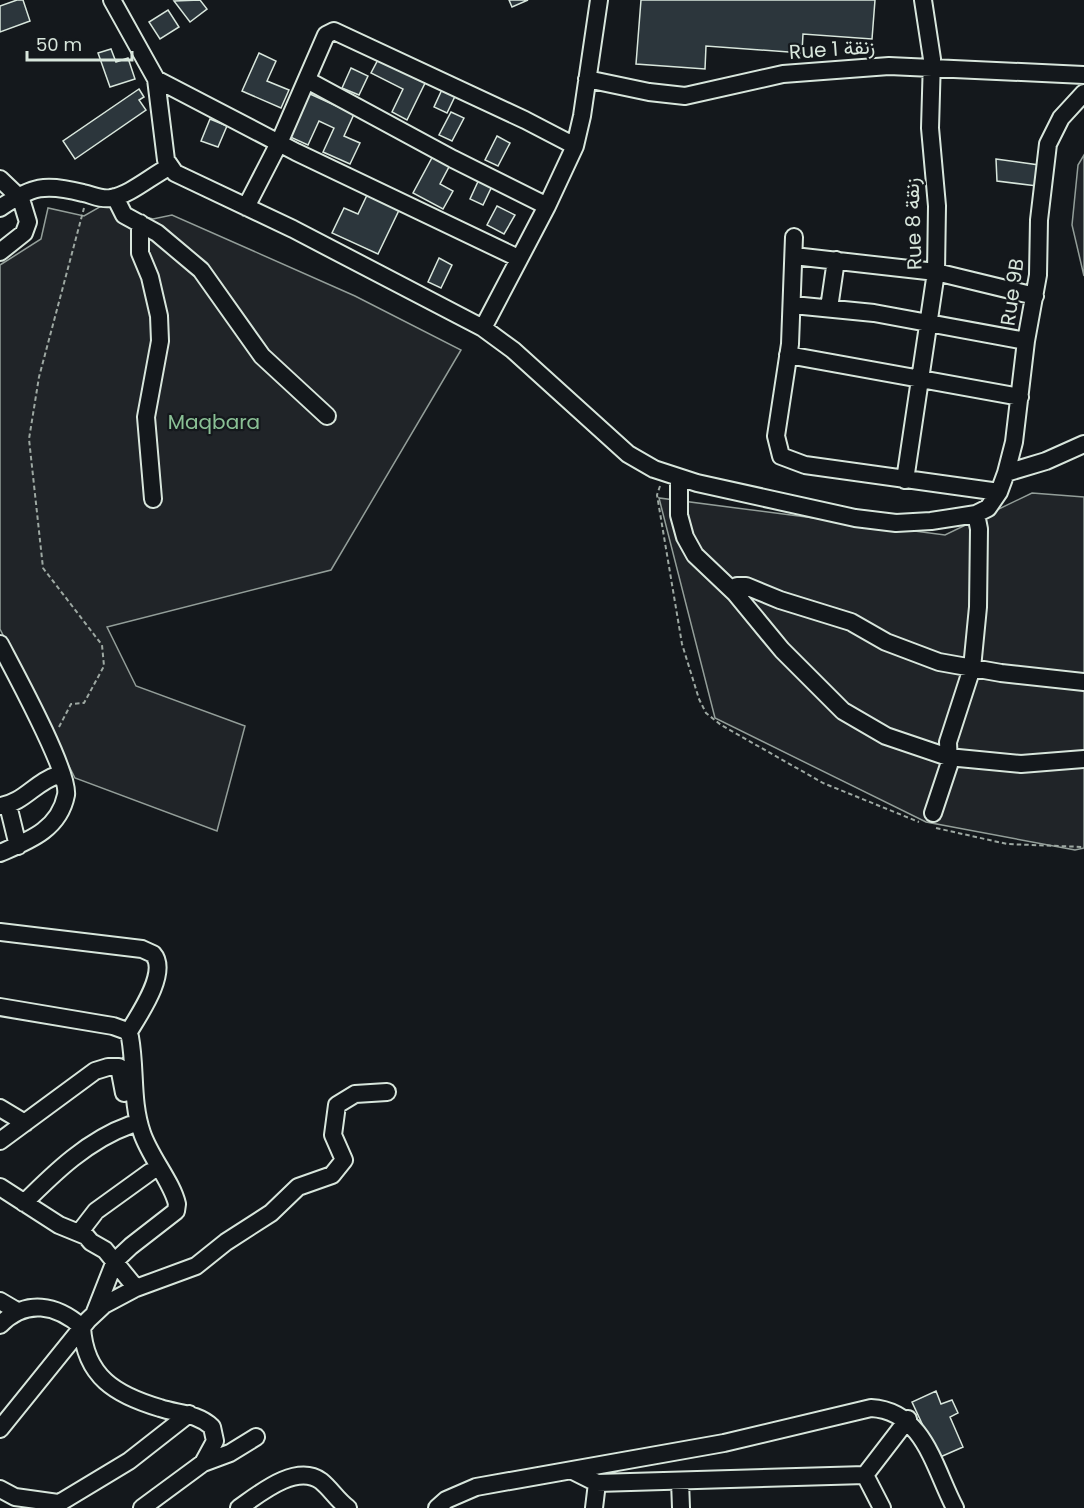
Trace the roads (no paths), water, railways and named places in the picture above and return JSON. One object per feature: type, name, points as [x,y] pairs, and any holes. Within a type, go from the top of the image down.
[{"type":"street","points":[[112,0],[156,79],[164,150],[169,167],[180,176],[246,207],[483,328],[513,350],[628,454],[672,476],[877,522],[931,521],[976,514],[995,499]]},
{"type":"street","points":[[483,328],[547,206],[575,146],[599,0]]},
{"type":"street","name":"Rue 8 زنقة","points":[[905,480],[936,272],[937,206],[930,128],[932,69],[923,0]]},
{"type":"street","points":[[246,207],[279,143],[326,35],[334,31],[486,101],[575,146]]},
{"type":"street","name":"Rue 1 زنقة","points":[[587,79],[649,92],[685,96],[796,72],[889,66],[1084,75]]},
{"type":"street","points":[[156,79],[279,143],[519,258]]},
{"type":"street","points":[[307,80],[453,159],[547,206]]},
{"type":"street","name":"Rue 9B","points":[[995,499],[1006,473],[1014,441],[1026,341],[1035,296],[1039,220],[1048,144],[1061,118],[1084,93]]},
{"type":"street","points":[[0,208],[18,195],[46,186],[101,198],[115,197],[169,167]]},
{"type":"street","points":[[0,179],[18,195],[26,208],[28,226],[19,238],[0,252]]},
{"type":"street","points":[[115,197],[124,215],[157,233],[201,270],[262,356],[327,416]]},
{"type":"street","points":[[140,223],[140,253],[150,277],[159,316],[160,341],[146,417],[153,499]]},
{"type":"street","points":[[794,237],[793,305],[776,436],[781,456],[806,465],[905,480],[995,499]]},
{"type":"street","points":[[794,256],[936,272],[1035,296]]},
{"type":"street","points":[[829,308],[836,260]]},
{"type":"street","points":[[793,305],[829,308],[1026,341]]},
{"type":"street","points":[[788,356],[1020,397]]},
{"type":"street","points":[[1006,473],[1046,461],[1084,444]]},
{"type":"street","points":[[672,476],[685,537],[695,555],[733,591],[782,650],[843,711],[886,736],[948,757],[1021,764],[1084,759]]},
{"type":"street","points":[[933,813],[949,765],[948,741],[972,668],[978,607],[979,529],[976,514]]},
{"type":"street","points":[[733,591],[737,586],[746,586],[780,600],[851,622],[901,649],[939,662],[1084,682]]},
{"type":"street","points":[[0,644],[50,746],[64,780],[66,794],[58,816],[41,834],[0,853]]},
{"type":"street","points":[[18,846],[4,806],[31,793],[47,778],[58,775],[64,780]]},
{"type":"street","points":[[0,932],[142,949],[153,954],[159,964],[157,977],[128,1033],[131,1043],[135,1109],[143,1137],[176,1198],[176,1211],[115,1261],[94,1313],[0,1429]]},
{"type":"street","points":[[0,1007],[96,1023],[128,1033]]},
{"type":"street","points":[[0,1141],[95,1071],[117,1065],[121,1072],[137,1151],[157,1181],[166,1182]]},
{"type":"street","points":[[94,1313],[136,1288],[196,1266],[226,1242],[271,1213],[298,1187],[337,1171],[344,1160],[333,1135],[337,1105],[356,1094],[387,1092]]},
{"type":"street","points":[[0,1108],[25,1122]]},
{"type":"street","points":[[24,1203],[62,1167],[114,1131],[130,1125]]},
{"type":"street","points":[[79,1233],[96,1211],[150,1172]]},
{"type":"street","points":[[0,1187],[59,1225],[79,1233],[105,1250],[136,1288]]},
{"type":"street","points":[[0,1301],[17,1311]]},
{"type":"street","points":[[0,1325],[17,1311],[39,1308],[63,1312],[82,1327],[88,1361],[111,1386],[135,1400],[189,1414],[207,1422],[215,1434],[212,1451],[203,1463]]},
{"type":"street","points":[[437,1508],[446,1500],[476,1487],[724,1443],[858,1410],[883,1408],[908,1419],[920,1434],[955,1508]]},
{"type":"street","points":[[0,1489],[15,1497],[55,1505],[129,1461],[189,1414]]},
{"type":"street","points":[[865,1475],[908,1419]]},
{"type":"street","points":[[142,1508],[203,1463],[230,1453],[256,1437]]},
{"type":"street","points":[[573,1471],[597,1483],[865,1475]]},
{"type":"street","points":[[865,1475],[882,1508]]},
{"type":"street","points":[[239,1508],[275,1484],[303,1477],[318,1479],[348,1508]]},
{"type":"street","points":[[680,1481],[681,1508]]},
{"type":"street","points":[[594,1508],[597,1483]]},
{"type":"park label","name":"Maqbara","points":[[214,422]]}]
